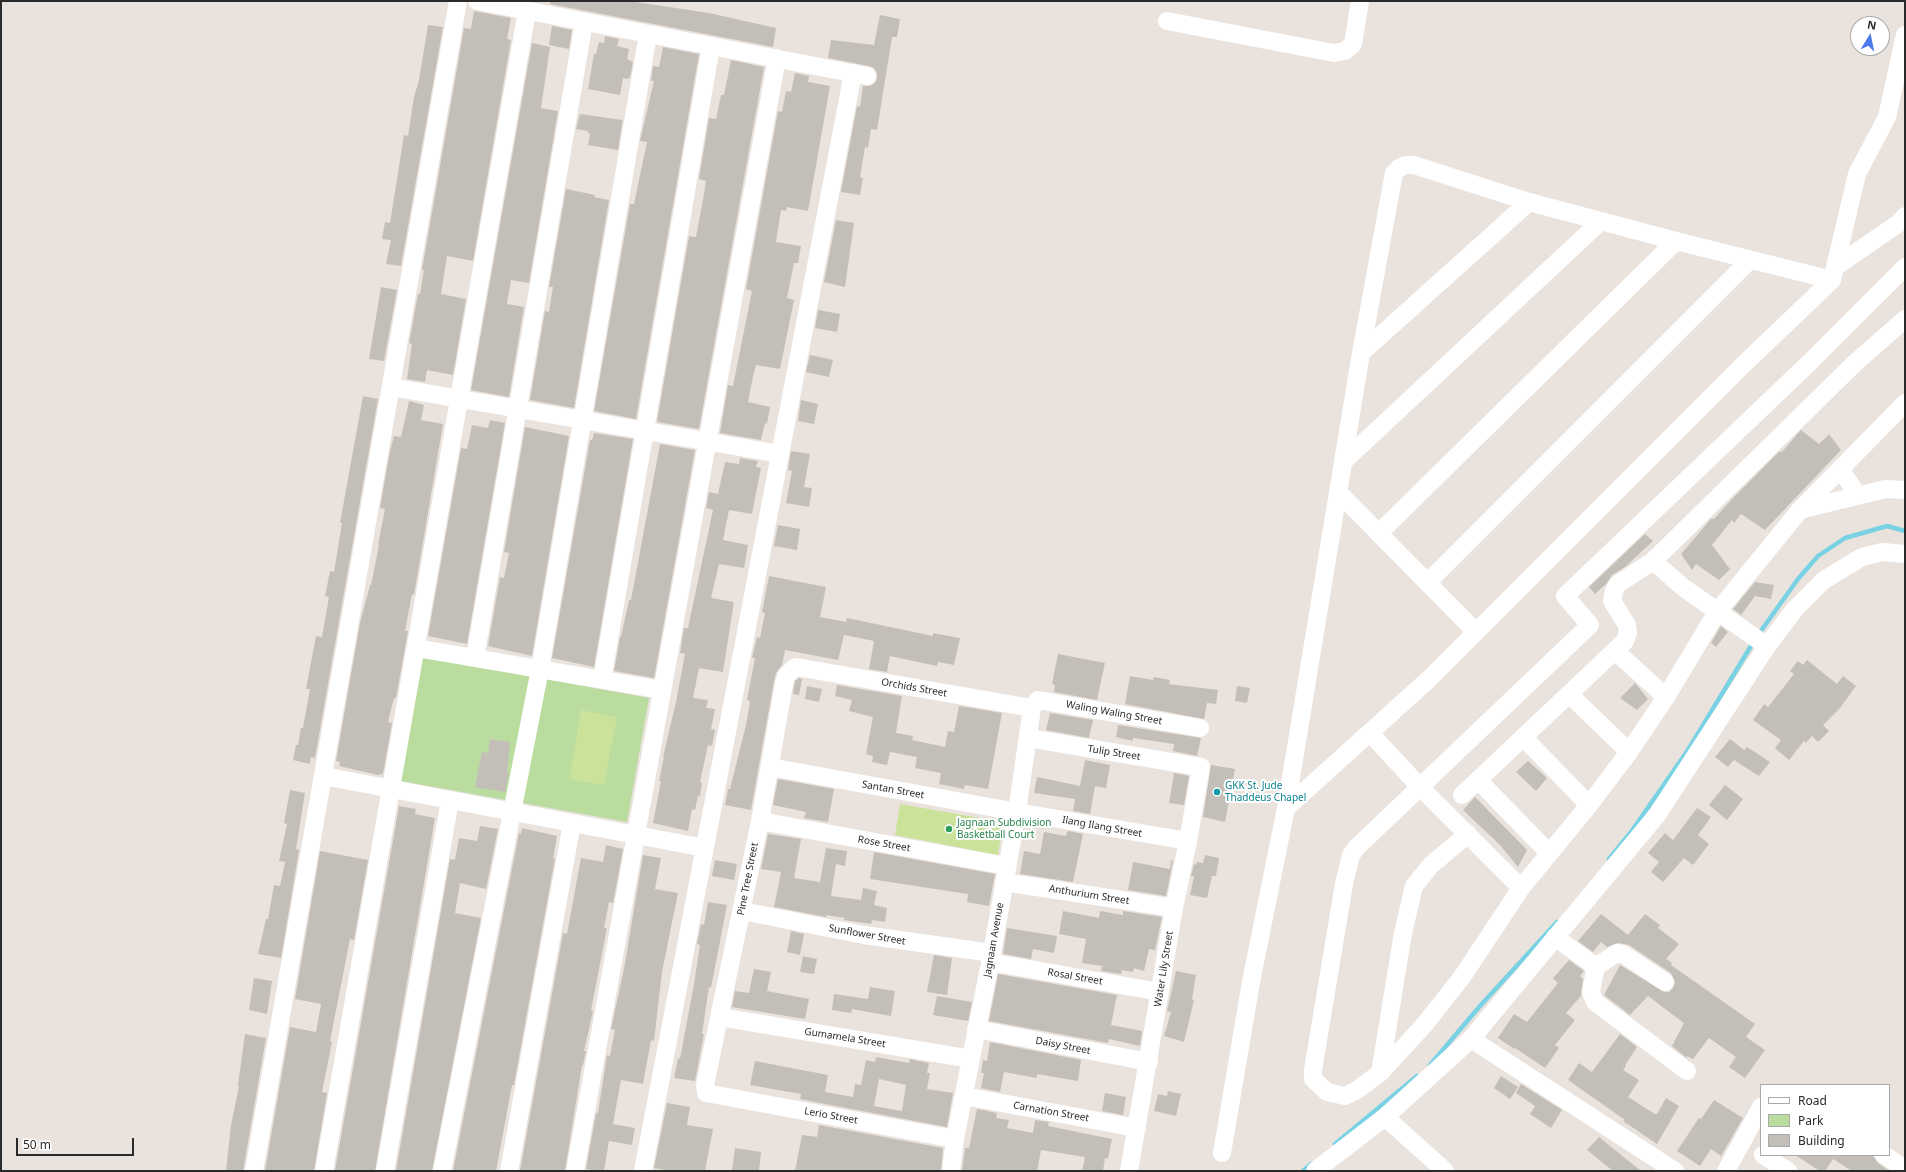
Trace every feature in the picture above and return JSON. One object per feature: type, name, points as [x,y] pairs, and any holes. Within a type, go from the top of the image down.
[{"type":"street","points":[[254,1171],[458,1]]},
{"type":"street","points":[[477,1],[860,75],[780,454],[643,1171]]},
{"type":"street","points":[[1168,21],[1334,53],[1345,51],[1352,44],[1360,1]]},
{"type":"street","points":[[324,1171],[527,11]]},
{"type":"street","points":[[475,658],[584,22]]},
{"type":"street","points":[[442,1171],[540,669],[648,34]]},
{"type":"street","points":[[1834,273],[1857,174],[1887,117],[1905,35]]},
{"type":"street","points":[[602,680],[711,46]]},
{"type":"street","points":[[575,1171],[777,58]]},
{"type":"street","points":[[1222,1153],[1250,982],[1286,808],[1361,353],[1394,173],[1399,168],[1406,165],[1414,165],[1529,202],[1676,241],[1750,260],[1834,273]]},
{"type":"street","points":[[1361,353],[1529,202]]},
{"type":"street","points":[[1286,808],[1428,680],[1475,631],[1834,273],[1905,216]]},
{"type":"street","points":[[1344,461],[1601,221]]},
{"type":"street","points":[[1379,533],[1676,241]]},
{"type":"street","points":[[1428,582],[1750,260]]},
{"type":"street","points":[[1905,267],[1809,363],[1565,596],[1590,625],[1362,841],[1351,855],[1336,928],[1313,1070],[1314,1079],[1318,1085],[1327,1092],[1341,1096],[1346,1096],[1357,1090],[1380,1073],[1425,1024],[1462,976],[1521,888],[1548,852],[1589,805],[1629,752],[1666,697],[1717,612],[1800,510],[1905,403]]},
{"type":"street","points":[[1462,795],[1625,641],[1628,629],[1625,621],[1612,601],[1614,591],[1622,580],[1653,561],[1855,363],[1905,320]]},
{"type":"street","points":[[391,387],[780,454]]},
{"type":"street","points":[[1840,469],[1858,495]]},
{"type":"street","points":[[1800,510],[1885,489],[1905,490]]},
{"type":"street","points":[[1339,493],[1475,631]]},
{"type":"street","points":[[1315,1171],[1385,1117],[1471,1039],[1657,815],[1766,645],[1795,609],[1824,580],[1862,557],[1882,552],[1905,554]]},
{"type":"street","points":[[1653,561],[1684,588],[1766,645]]},
{"type":"street","points":[[416,648],[662,690]]},
{"type":"street","points":[[1614,651],[1666,697]]},
{"type":"street","name":"Orchids Street","points":[[796,668],[1032,708]]},
{"type":"street","name":"Pine Tree Street","points":[[706,1093],[705,1085],[760,821],[784,684],[786,676],[796,668]]},
{"type":"street","points":[[1569,694],[1629,752]]},
{"type":"street","name":"Waling Waling Street","points":[[1032,708],[1038,700],[1200,728]]},
{"type":"street","name":"Jagnaan Avenue","points":[[950,1171],[976,1029],[991,958],[1017,812],[1032,708]]},
{"type":"street","points":[[1370,733],[1420,787],[1521,888]]},
{"type":"street","name":"Tulip Street","points":[[1028,738],[1201,767]]},
{"type":"street","points":[[1523,738],[1589,805]]},
{"type":"street","name":"Santan Street","points":[[770,767],[1017,812]]},
{"type":"street","name":"Water Lily Street","points":[[1129,1171],[1149,1062],[1174,908],[1201,767]]},
{"type":"street","points":[[323,776],[705,848]]},
{"type":"street","points":[[1478,780],[1548,852]]},
{"type":"street","points":[[386,1171],[450,800]]},
{"type":"street","name":"Ilang Ilang Street","points":[[1017,812],[1188,841]]},
{"type":"street","name":"Rose Street","points":[[760,821],[1006,874]]},
{"type":"street","points":[[510,1171],[572,823]]},
{"type":"street","points":[[1380,1073],[1404,933],[1414,886],[1431,865],[1468,834]]},
{"type":"street","name":"Anthurium Street","points":[[1006,874],[1174,908]]},
{"type":"street","name":"Sunflower Street","points":[[742,911],[991,958]]},
{"type":"street","points":[[1555,937],[1588,962],[1596,965]]},
{"type":"street","points":[[1665,982],[1623,954],[1617,953],[1596,965],[1591,992],[1595,1002],[1687,1071]]},
{"type":"street","name":"Rosal Street","points":[[991,958],[1160,992]]},
{"type":"street","name":"Gumamela Street","points":[[720,1017],[971,1059]]},
{"type":"street","name":"Daisy Street","points":[[976,1029],[1149,1062]]},
{"type":"street","points":[[1471,1039],[1676,1171]]},
{"type":"street","name":"Lerio Street","points":[[706,1093],[955,1139]]},
{"type":"street","name":"Carnation Street","points":[[964,1096],[1137,1128]]},
{"type":"street","points":[[1726,1171],[1760,1109]]},
{"type":"street","points":[[1385,1117],[1446,1171]]},
{"type":"street","points":[[1742,1141],[1760,1153]]},
{"type":"street","points":[[1765,1156],[1788,1171]]},
{"type":"street","points":[[1886,1156],[1905,1169]]},
{"type":"green space","points":[[423,657],[649,698],[627,822],[401,781]]},
{"type":"green space","points":[[581,710],[617,717],[604,785],[569,779]]},
{"type":"green space","name":"Jagnaan Subdivision Basketball Court","points":[[900,804],[1003,822],[998,855],[895,835]]},
{"type":"building","points":[[550,1],[629,1],[709,13],[776,28],[773,47],[550,4]]},
{"type":"building","points":[[474,11],[511,18],[507,39],[511,40],[473,261],[447,256],[441,294],[466,299],[453,375],[427,370],[425,382],[407,379],[412,344],[409,343],[418,294],[420,294],[424,270],[422,270],[464,28],[471,29]]},
{"type":"building","points":[[880,15],[900,19],[897,37],[892,37],[877,130],[871,129],[868,148],[865,147],[860,177],[863,178],[860,195],[841,192],[857,106],[860,107],[863,86],[870,86],[875,83],[877,73],[874,68],[869,66],[828,58],[831,40],[874,45]]},
{"type":"building","points":[[428,25],[443,27],[401,266],[386,264],[391,240],[382,239],[385,222],[390,223],[404,135],[408,136]]},
{"type":"building","points":[[552,26],[572,30],[569,49],[549,45]]},
{"type":"building","points":[[605,36],[619,39],[617,46],[629,49],[627,59],[633,62],[630,77],[628,79],[623,78],[620,95],[588,89],[594,54],[596,54],[599,42],[604,43]]},
{"type":"building","points":[[532,43],[550,47],[541,108],[558,111],[529,283],[511,280],[507,304],[524,307],[509,397],[471,390]]},
{"type":"building","points":[[663,47],[699,54],[636,419],[594,411],[630,204],[634,204],[647,142],[640,141],[654,81],[651,81],[653,66],[659,67]]},
{"type":"building","points":[[731,60],[764,67],[699,429],[657,422],[689,236],[696,237],[703,200],[706,181],[699,179],[709,118],[716,119],[721,95],[724,95]]},
{"type":"building","points":[[795,73],[809,76],[808,82],[830,86],[808,211],[787,207],[786,211],[781,210],[776,242],[801,246],[798,263],[794,263],[787,298],[794,300],[780,369],[756,365],[753,376],[748,402],[770,407],[767,424],[765,423],[761,440],[720,433],[728,385],[733,386],[752,291],[746,289],[778,111],[782,112],[786,91],[791,92]]},
{"type":"building","points":[[580,114],[622,120],[623,117],[618,150],[588,145],[590,133],[588,133],[588,131],[576,129]]},
{"type":"building","points":[[566,189],[595,195],[594,197],[609,200],[574,408],[530,400],[545,311],[549,312],[553,287],[549,287]]},
{"type":"building","points":[[836,220],[854,223],[845,287],[824,282]]},
{"type":"building","points":[[381,287],[397,290],[384,361],[369,359]]},
{"type":"building","points":[[818,310],[840,314],[837,332],[815,328]]},
{"type":"building","points":[[810,355],[833,360],[829,377],[806,372]]},
{"type":"building","points":[[363,396],[378,399],[315,758],[311,757],[310,764],[293,760],[296,745],[298,745],[301,728],[303,728],[310,689],[306,689],[316,636],[322,637],[329,597],[325,596],[330,571],[334,572],[342,523],[340,523]]},
{"type":"building","points":[[801,400],[818,404],[814,424],[798,421]]},
{"type":"building","points":[[409,401],[424,405],[421,420],[443,424],[414,595],[412,594],[405,631],[408,631],[396,698],[394,698],[388,722],[392,723],[383,774],[378,775],[339,766],[340,762],[336,761],[360,623],[371,585],[379,545],[385,509],[380,508],[390,451],[394,436],[401,437]]},
{"type":"building","points":[[490,420],[505,423],[467,644],[428,636],[461,448],[467,449],[472,425],[488,428]]},
{"type":"building","points":[[525,427],[569,436],[532,656],[488,646],[500,577],[504,578],[509,553],[504,552]]},
{"type":"building","points":[[1801,430],[1819,444],[1829,434],[1841,450],[1765,530],[1741,514],[1734,523],[1732,520],[1712,545],[1730,569],[1719,580],[1696,564],[1692,570],[1681,554],[1711,519],[1714,519],[1780,451],[1781,453]]},
{"type":"building","points":[[594,433],[633,439],[594,667],[552,658],[590,440],[592,440]]},
{"type":"building","points":[[660,444],[695,450],[654,678],[614,671],[620,637],[629,600],[631,600]]},
{"type":"building","points":[[791,451],[810,454],[804,487],[812,488],[809,507],[786,503],[792,471],[788,470]]},
{"type":"building","points":[[740,458],[758,461],[756,467],[761,468],[752,514],[729,510],[723,540],[748,545],[744,568],[719,564],[711,598],[734,602],[723,672],[699,668],[693,698],[708,700],[706,708],[715,709],[711,729],[715,730],[712,746],[708,745],[700,782],[702,783],[700,796],[698,796],[695,810],[692,809],[688,831],[653,823],[661,781],[659,781],[663,757],[676,702],[685,654],[680,653],[684,628],[688,628],[713,510],[706,508],[709,492],[718,494],[725,462],[739,464]]},
{"type":"building","points":[[778,525],[800,529],[797,550],[774,546]]},
{"type":"building","points":[[1645,534],[1653,541],[1625,567],[1612,575],[1606,584],[1595,594],[1589,587]]},
{"type":"building","points":[[769,576],[826,587],[820,617],[846,622],[847,618],[933,636],[933,633],[960,638],[954,665],[938,662],[937,666],[890,656],[887,672],[869,669],[874,641],[844,635],[838,660],[785,650],[782,665],[776,673],[774,681],[751,810],[725,805],[746,725],[750,701],[747,700],[755,658],[752,658],[757,637],[760,638],[765,613],[762,612]]},
{"type":"building","points":[[1755,582],[1774,585],[1771,599],[1755,596],[1741,615],[1733,609]]},
{"type":"building","points":[[1721,626],[1728,632],[1716,647],[1711,643]]},
{"type":"building","points":[[1058,654],[1105,663],[1097,700],[1054,692],[1055,685],[1052,684]]},
{"type":"building","points":[[1807,660],[1837,684],[1843,676],[1856,686],[1840,708],[1823,725],[1829,731],[1818,742],[1812,736],[1806,743],[1804,741],[1789,760],[1775,748],[1781,740],[1753,720],[1764,704],[1768,707],[1794,674],[1790,671],[1798,661],[1803,665]]},
{"type":"building","points":[[1130,676],[1153,680],[1154,677],[1170,680],[1169,684],[1218,690],[1216,704],[1207,703],[1204,719],[1125,704]]},
{"type":"building","points":[[799,678],[802,679],[799,695],[793,694],[795,681]]},
{"type":"building","points":[[1635,683],[1648,699],[1637,710],[1620,698]]},
{"type":"building","points":[[837,685],[902,696],[896,733],[913,736],[912,740],[945,747],[948,731],[954,732],[959,706],[1002,713],[988,789],[965,785],[964,789],[939,784],[941,773],[915,768],[917,757],[890,752],[887,765],[872,762],[873,756],[866,754],[873,717],[849,711],[852,700],[835,696]]},
{"type":"building","points":[[807,686],[822,689],[819,702],[805,699]]},
{"type":"building","points":[[1237,686],[1250,688],[1247,703],[1235,701]]},
{"type":"building","points":[[1050,713],[1093,720],[1089,738],[1046,730]]},
{"type":"building","points":[[1118,725],[1201,738],[1197,756],[1173,751],[1174,744],[1133,738],[1133,741],[1116,737]]},
{"type":"building","points":[[490,739],[510,742],[507,772],[509,772],[505,792],[475,787],[482,752],[488,753]]},
{"type":"building","points":[[1730,739],[1744,750],[1747,747],[1770,762],[1759,776],[1734,760],[1728,767],[1715,757]]},
{"type":"building","points":[[1085,760],[1110,765],[1106,788],[1095,786],[1090,814],[1073,811],[1075,799],[1034,793],[1037,777],[1080,786]]},
{"type":"building","points":[[1528,761],[1547,778],[1536,791],[1516,772]]},
{"type":"building","name":"GKK St. Jude Thaddeus Chapel","points":[[1211,765],[1235,769],[1225,822],[1203,817]]},
{"type":"building","points":[[1174,773],[1189,776],[1184,805],[1169,803]]},
{"type":"building","points":[[778,779],[834,789],[828,822],[804,818],[806,812],[773,805]]},
{"type":"building","points":[[1725,785],[1743,799],[1727,820],[1709,805]]},
{"type":"building","points":[[290,790],[305,793],[296,849],[299,850],[281,958],[258,954],[266,919],[268,919],[274,885],[280,886],[285,862],[279,861],[287,824],[284,823]]},
{"type":"building","points":[[1475,797],[1527,850],[1518,867],[1500,845],[1463,810]]},
{"type":"building","points":[[399,806],[416,809],[415,814],[435,818],[375,1171],[335,1171]]},
{"type":"building","points":[[1697,808],[1711,817],[1698,835],[1709,844],[1693,865],[1684,858],[1663,882],[1651,872],[1659,862],[1648,853],[1665,833],[1673,840]]},
{"type":"building","points":[[480,826],[498,829],[486,889],[460,883],[455,913],[481,918],[432,1171],[396,1171],[450,859],[455,860],[459,838],[477,841]]},
{"type":"building","points":[[522,828],[557,836],[553,858],[555,858],[514,1085],[512,1085],[496,1171],[453,1171],[519,833],[521,834]]},
{"type":"building","points":[[1069,831],[1083,834],[1073,882],[1020,874],[1024,851],[1040,854],[1044,832],[1066,836],[1067,832]]},
{"type":"building","points":[[768,834],[801,839],[794,878],[820,882],[826,848],[847,851],[845,866],[836,864],[831,896],[861,900],[863,888],[877,891],[874,905],[887,908],[885,922],[872,920],[871,924],[844,920],[845,918],[826,915],[826,917],[774,907],[781,872],[761,869]]},
{"type":"building","points":[[606,845],[623,849],[613,903],[609,902],[604,928],[607,928],[591,1010],[593,1011],[584,1051],[586,1051],[582,1065],[565,1171],[520,1171],[563,933],[567,934],[581,858],[603,862]]},
{"type":"building","points":[[320,851],[368,860],[354,940],[350,939],[330,1041],[332,1042],[322,1092],[327,1093],[314,1171],[265,1171],[290,1027],[316,1032],[321,1004],[295,999]]},
{"type":"building","points":[[874,852],[995,874],[989,906],[967,902],[968,894],[870,879]]},
{"type":"building","points":[[643,855],[661,858],[655,889],[678,893],[662,972],[654,1041],[651,1040],[643,1084],[621,1080],[613,1124],[635,1128],[632,1145],[609,1141],[604,1171],[596,1171],[586,1169],[596,1113],[598,1113],[607,1055],[610,1056],[615,1030],[611,1029],[624,969]]},
{"type":"building","points":[[1205,855],[1219,858],[1216,876],[1212,876],[1207,898],[1190,895],[1194,876],[1191,876],[1194,864],[1196,865],[1197,862],[1203,863]]},
{"type":"building","points":[[715,860],[737,864],[734,880],[712,876]]},
{"type":"building","points":[[1171,860],[1173,861],[1166,896],[1128,890],[1133,862],[1170,869]]},
{"type":"building","points":[[708,902],[727,905],[711,988],[709,987],[702,1034],[704,1034],[695,1081],[674,1078],[678,1058],[680,1059],[694,984],[700,945],[697,944],[701,924],[704,925]]},
{"type":"building","points":[[1063,911],[1099,918],[1100,911],[1123,915],[1123,911],[1162,917],[1155,950],[1149,949],[1144,971],[1134,968],[1133,972],[1122,970],[1121,974],[1101,971],[1102,966],[1082,963],[1086,939],[1059,934]]},
{"type":"building","points":[[1601,914],[1628,935],[1645,914],[1660,925],[1658,928],[1679,944],[1666,959],[1672,963],[1671,965],[1755,1024],[1746,1037],[1765,1050],[1745,1078],[1729,1067],[1736,1057],[1709,1038],[1693,1059],[1687,1056],[1687,1058],[1672,1046],[1684,1023],[1648,996],[1630,1015],[1604,995],[1620,965],[1664,992],[1669,992],[1673,988],[1675,982],[1671,973],[1629,945],[1618,943],[1607,947],[1601,942],[1593,952],[1578,941]]},
{"type":"building","points":[[1007,928],[1057,936],[1054,953],[1033,949],[1031,959],[1003,954]]},
{"type":"building","points":[[791,931],[804,934],[800,955],[787,952]]},
{"type":"building","points":[[934,955],[952,958],[947,995],[927,992]]},
{"type":"building","points":[[803,956],[817,959],[814,974],[800,972]]},
{"type":"building","points":[[1569,960],[1584,971],[1580,976],[1583,979],[1581,996],[1566,1013],[1575,1020],[1555,1045],[1559,1048],[1545,1068],[1498,1038],[1514,1014],[1527,1022],[1558,983],[1553,978]]},
{"type":"building","points":[[754,969],[771,972],[767,991],[809,999],[805,1019],[732,1007],[735,991],[749,993]]},
{"type":"building","points":[[1176,971],[1196,975],[1192,999],[1194,1000],[1184,1042],[1164,1036],[1171,1012],[1167,1011]]},
{"type":"building","points":[[998,974],[1117,995],[1111,1025],[1142,1031],[1140,1046],[1109,1039],[1108,1043],[989,1021]]},
{"type":"building","points":[[254,978],[272,981],[267,1014],[249,1010]]},
{"type":"building","points":[[870,987],[895,991],[891,1016],[852,1009],[851,1013],[832,1010],[834,994],[868,999]]},
{"type":"building","points":[[937,996],[972,1002],[968,1021],[933,1015]]},
{"type":"building","points":[[245,1034],[266,1038],[243,1171],[226,1171],[231,1125],[239,1086]]},
{"type":"building","points":[[1620,1034],[1637,1047],[1623,1070],[1639,1080],[1628,1097],[1655,1114],[1657,1114],[1666,1098],[1679,1106],[1657,1144],[1568,1080],[1579,1063],[1592,1072]]},
{"type":"building","points":[[990,1042],[1081,1060],[1078,1081],[1037,1074],[1037,1078],[1004,1072],[1000,1092],[981,1088],[984,1073],[981,1073],[983,1060],[987,1061]]},
{"type":"building","points":[[876,1057],[909,1063],[910,1059],[929,1063],[927,1073],[930,1073],[927,1089],[953,1093],[947,1127],[800,1099],[801,1094],[750,1085],[755,1061],[828,1075],[825,1092],[853,1097],[855,1084],[861,1085],[866,1060],[875,1062]],"holes":[[[879,1079],[906,1085],[902,1111],[874,1106]]]},
{"type":"building","points":[[1501,1076],[1518,1087],[1510,1099],[1494,1088]]},
{"type":"building","points":[[1521,1084],[1562,1110],[1551,1128],[1530,1114],[1535,1106],[1516,1093]]},
{"type":"building","points":[[1168,1091],[1181,1094],[1176,1116],[1154,1111],[1158,1094],[1167,1096]]},
{"type":"building","points":[[1105,1093],[1126,1097],[1123,1115],[1102,1111]]},
{"type":"building","points":[[1714,1100],[1743,1118],[1721,1156],[1711,1149],[1700,1166],[1677,1151],[1699,1118],[1701,1119]]},
{"type":"building","points":[[667,1103],[690,1107],[687,1125],[713,1129],[705,1171],[665,1171],[666,1170],[654,1168]]},
{"type":"building","points":[[977,1109],[997,1113],[996,1118],[1009,1120],[1007,1128],[1033,1133],[1035,1120],[1049,1122],[1048,1126],[1112,1139],[1108,1159],[1105,1158],[1103,1171],[1082,1171],[1085,1157],[1041,1150],[1037,1171],[962,1171],[965,1148],[969,1148]]},
{"type":"building","points":[[819,1125],[943,1148],[941,1171],[795,1171],[802,1135],[817,1137]]},
{"type":"building","points":[[1599,1137],[1641,1171],[1613,1171],[1587,1150]]},
{"type":"building","points":[[735,1148],[761,1152],[759,1171],[732,1171]]},
{"type":"building","points":[[1797,1156],[1873,1156],[1878,1163],[1889,1171],[1852,1171],[1833,1159],[1825,1171],[1820,1171]]},
{"type":"waterway","points":[[1758,635],[1798,579],[1818,556],[1845,538],[1887,526],[1905,531]]},
{"type":"waterway","points":[[1609,859],[1631,832],[1688,750],[1754,641]]},
{"type":"waterway","points":[[1430,1065],[1480,1006],[1557,922]]},
{"type":"waterway","points":[[1335,1144],[1417,1076]]},
{"type":"waterway","points":[[1303,1171],[1311,1164]]},
{"type":"place","name":"GKK St. Jude Thaddeus Chapel","points":[[1217,792]]},
{"type":"place","name":"Jagnaan Subdivision Basketball Court","points":[[949,829]]}]
